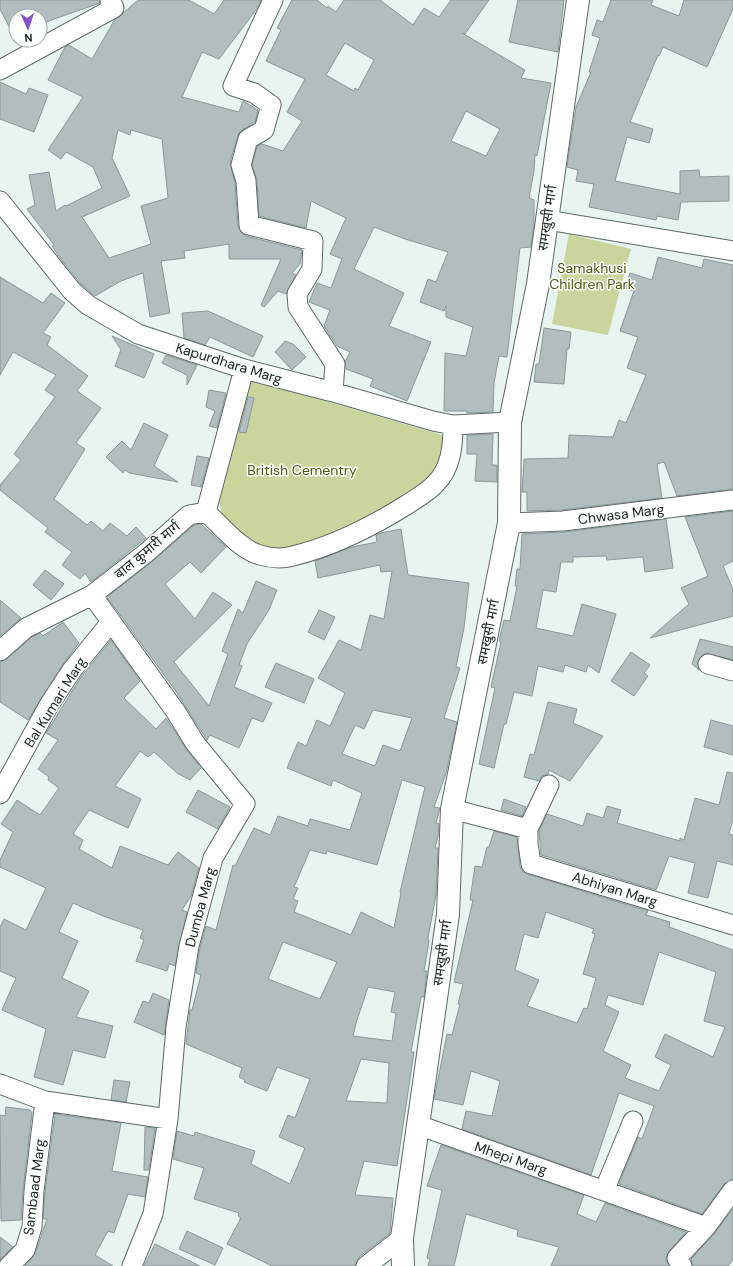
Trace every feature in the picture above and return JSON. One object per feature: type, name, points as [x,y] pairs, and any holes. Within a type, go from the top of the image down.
[{"type":"main road","name":"समखुसी मार्ग","points":[[403,1266],[402,1238],[448,914],[452,809],[509,523],[510,422],[538,284],[578,0]]},
{"type":"street","points":[[273,0],[233,86],[254,93],[271,105],[264,130],[248,139],[241,165],[246,181],[249,225],[313,241],[312,269],[297,294],[298,307],[336,364],[333,392]]},
{"type":"street","points":[[0,70],[112,4]]},
{"type":"street","name":"Kapurdhara Marg","points":[[0,201],[67,286],[88,305],[138,334],[244,370],[333,392],[433,421],[453,425],[510,422]]},
{"type":"street","points":[[547,220],[733,250]]},
{"type":"street","points":[[244,370],[206,512],[240,543],[259,555],[274,558],[292,556],[317,549],[384,520],[436,484],[444,471],[453,449],[453,425]]},
{"type":"street","name":"Chwasa Marg","points":[[509,523],[563,521],[733,500]]},
{"type":"street","name":"बाल कुमारी मार्ग","points":[[0,651],[26,628],[92,595],[146,553],[189,515],[206,512]]},
{"type":"street","points":[[92,595],[111,622]]},
{"type":"street","name":"Bal Kumari Marg","points":[[0,794],[49,705],[72,670],[111,622]]},
{"type":"street","name":"Dumba Marg","points":[[111,622],[176,712],[195,743],[245,804],[213,858],[189,946],[176,1027],[168,1119]]},
{"type":"street","points":[[708,664],[733,671]]},
{"type":"street","name":"Abhiyan Marg","points":[[549,785],[528,829],[528,844],[531,864],[733,925]]},
{"type":"street","points":[[452,809],[528,829]]},
{"type":"street","points":[[0,1084],[45,1102],[168,1119],[153,1214],[132,1266]]},
{"type":"street","name":"Sambaad Marg","points":[[9,1266],[25,1250],[32,1227],[34,1191],[45,1102]]},
{"type":"street","points":[[604,1191],[633,1121]]},
{"type":"street","name":"Mhepi Marg","points":[[418,1125],[706,1227]]},
{"type":"street","points":[[682,1266],[677,1258],[706,1227],[733,1190]]},
{"type":"street","points":[[366,1266],[402,1238]]},
{"type":"green space","name":"Samakhusi Children Park","points":[[569,234],[631,249],[608,335],[552,324]]},
{"type":"green space","name":"British Cementry","points":[[253,380],[442,435],[445,442],[445,450],[433,476],[408,496],[328,539],[278,553],[243,539],[221,512],[219,499],[246,386]]},
{"type":"building","points":[[0,0],[99,0],[100,3],[48,21],[48,8],[8,8],[8,24],[0,9]]},
{"type":"building","points":[[138,0],[189,0],[214,14],[224,0],[261,0],[256,10],[219,59],[202,52],[182,97],[239,112],[243,101],[258,110],[255,123],[239,132],[230,162],[235,183],[238,226],[241,232],[246,236],[302,250],[300,264],[292,273],[296,275],[286,294],[278,291],[264,307],[261,305],[281,259],[229,259],[229,244],[184,251],[185,258],[161,261],[170,313],[150,317],[143,273],[121,281],[95,296],[80,283],[60,258],[52,246],[54,245],[27,209],[35,205],[29,175],[49,172],[56,211],[65,205],[66,206],[102,188],[93,167],[66,152],[61,159],[48,150],[83,97],[48,80],[65,47],[69,45],[92,59],[114,21]],"holes":[[[118,130],[130,135],[131,130],[162,139],[168,198],[141,206],[151,244],[109,258],[82,217],[130,196],[112,158]]]},
{"type":"building","points":[[292,0],[317,0],[327,8],[328,6],[336,12],[344,0],[380,0],[413,25],[424,8],[439,17],[451,0],[489,0],[465,34],[462,33],[525,70],[521,78],[551,83],[537,156],[535,155],[534,171],[529,198],[534,200],[534,225],[531,247],[520,248],[507,357],[499,356],[494,383],[493,412],[467,413],[467,411],[444,411],[445,353],[466,356],[473,327],[446,317],[446,306],[444,311],[420,302],[428,279],[436,282],[448,252],[405,239],[374,227],[354,269],[404,293],[389,326],[431,342],[407,401],[370,386],[373,379],[346,369],[345,362],[350,352],[337,346],[324,326],[330,310],[309,302],[317,283],[331,288],[342,259],[330,254],[346,218],[311,201],[306,228],[259,216],[257,180],[252,165],[257,146],[262,144],[283,151],[302,121],[287,112],[305,79],[266,61],[281,30],[277,28]],"holes":[[[345,43],[374,60],[358,90],[355,88],[354,91],[326,75]],[[466,111],[500,129],[486,156],[451,141]]]},
{"type":"building","points":[[518,0],[564,0],[558,52],[509,42]]},
{"type":"building","points":[[611,0],[653,0],[651,5],[679,16],[684,0],[733,0],[733,9],[707,67],[663,47],[659,56],[658,55],[630,122],[653,129],[649,143],[627,137],[615,181],[680,194],[680,171],[699,170],[700,177],[729,176],[729,201],[681,202],[678,220],[657,216],[656,220],[589,207],[594,184],[576,181],[578,170],[567,167],[576,107],[591,72],[589,72],[600,38],[592,35],[597,20],[603,22]]},
{"type":"building","points":[[0,82],[26,94],[29,88],[48,95],[34,132],[0,119]]},
{"type":"building","points":[[658,257],[702,268],[704,259],[733,265],[733,489],[677,496],[664,462],[657,464],[662,498],[562,510],[527,511],[527,492],[522,492],[524,459],[568,458],[569,435],[613,437],[619,420],[626,423],[646,375],[627,368],[638,337],[620,331],[634,291],[625,288],[630,273],[652,280]]},
{"type":"building","points":[[0,277],[43,303],[51,293],[65,303],[43,333],[51,337],[47,345],[88,376],[77,391],[101,408],[76,443],[85,449],[54,499],[87,525],[91,521],[103,531],[110,523],[127,536],[136,527],[146,538],[91,582],[85,573],[80,579],[62,565],[72,552],[45,532],[48,528],[0,490],[0,485],[21,460],[14,454],[55,397],[45,390],[56,375],[13,352],[0,375]]},
{"type":"building","points":[[208,311],[263,336],[253,357],[210,337],[205,345],[184,338],[182,313]]},
{"type":"building","points":[[544,328],[571,332],[569,349],[567,349],[564,384],[534,382],[536,364],[539,364]]},
{"type":"building","points":[[112,336],[154,354],[144,378],[115,366],[121,350]]},
{"type":"building","points":[[285,341],[293,344],[306,357],[292,370],[275,352]]},
{"type":"building","points":[[166,355],[197,365],[187,385],[187,375],[162,363]]},
{"type":"building","points":[[209,390],[226,393],[217,428],[209,426],[215,411],[206,407]]},
{"type":"building","points":[[248,397],[254,398],[246,433],[239,432]]},
{"type":"building","points":[[144,423],[168,435],[154,466],[178,482],[129,473],[125,470],[123,473],[106,457],[122,441],[131,450]]},
{"type":"building","points":[[493,434],[492,465],[497,465],[497,482],[475,481],[477,454],[467,454],[467,435]]},
{"type":"building","points":[[197,456],[209,458],[201,487],[191,485]]},
{"type":"building","points":[[733,511],[733,561],[723,566],[733,589],[733,616],[650,638],[689,604],[681,588],[708,576],[685,517]]},
{"type":"building","points":[[666,519],[673,568],[645,572],[643,557],[607,560],[606,556],[573,557],[573,562],[561,562],[556,592],[543,590],[536,628],[573,636],[582,604],[616,614],[599,673],[588,665],[586,672],[565,665],[563,672],[538,666],[532,696],[514,692],[506,724],[504,724],[494,768],[479,764],[495,688],[491,687],[501,642],[499,641],[504,620],[510,621],[517,586],[515,586],[517,569],[520,569],[522,534],[564,532]]},
{"type":"building","points":[[201,524],[226,547],[201,573],[190,562],[165,584],[195,619],[213,592],[232,605],[174,662],[209,706],[228,654],[222,651],[238,609],[243,613],[256,581],[277,590],[269,610],[247,644],[239,665],[242,666],[234,687],[272,703],[263,722],[252,718],[239,748],[210,735],[207,740],[175,690],[107,597],[153,561],[194,525]]},
{"type":"building","points":[[401,529],[408,575],[469,583],[464,628],[456,667],[460,668],[444,718],[457,722],[446,773],[434,807],[440,808],[436,823],[439,824],[435,848],[438,848],[436,895],[424,971],[427,971],[424,997],[421,997],[411,1052],[414,1052],[397,1166],[364,1161],[355,1195],[393,1198],[390,1233],[359,1257],[355,1266],[272,1266],[227,1244],[241,1218],[238,1216],[239,1213],[194,1199],[204,1168],[173,1159],[177,1131],[194,1136],[195,1132],[255,1151],[251,1164],[290,1184],[305,1148],[279,1137],[288,1115],[295,1118],[310,1079],[277,1067],[267,1091],[244,1082],[245,1080],[239,1077],[242,1068],[186,1044],[190,1010],[192,1010],[201,975],[196,973],[200,948],[206,926],[216,930],[233,865],[235,866],[254,828],[270,835],[278,816],[308,826],[310,819],[350,830],[362,793],[333,780],[331,786],[287,768],[298,742],[306,746],[317,720],[330,726],[345,693],[318,678],[339,640],[361,650],[370,615],[384,619],[392,571],[381,572],[380,565],[318,578],[315,561],[352,547],[377,542],[376,535]],"holes":[[[373,710],[412,718],[400,751],[383,745],[375,766],[342,754],[355,725],[364,729]],[[402,780],[425,787],[400,892],[394,928],[361,912],[351,935],[294,912],[298,901],[293,899],[298,888],[294,887],[310,850],[326,854],[327,851],[377,865]],[[283,942],[337,962],[320,999],[268,979]],[[368,987],[395,992],[391,1012],[396,1013],[392,1041],[353,1036]],[[361,1059],[389,1063],[387,1103],[346,1101]]]},
{"type":"building","points":[[45,570],[64,584],[51,600],[33,585]]},
{"type":"building","points":[[0,600],[21,618],[0,636]]},
{"type":"building","points":[[319,610],[335,617],[324,640],[308,632]]},
{"type":"building","points":[[63,622],[79,643],[63,664],[28,720],[0,702],[0,662],[7,659],[32,637],[40,633],[43,636]]},
{"type":"building","points":[[700,639],[733,647],[733,660],[705,653],[698,661],[699,670],[692,664]]},
{"type":"building","points":[[111,640],[140,681],[124,698],[156,729],[166,718],[186,749],[201,768],[190,780],[177,773],[154,752],[148,757],[140,751],[115,786],[141,799],[128,828],[89,810],[73,834],[83,840],[79,849],[112,868],[120,846],[168,865],[178,852],[199,868],[191,896],[182,910],[187,912],[175,966],[169,964],[167,971],[136,961],[144,940],[140,938],[143,930],[103,916],[73,903],[59,932],[78,941],[62,978],[89,991],[76,1017],[113,1026],[105,1058],[73,1050],[63,1085],[34,1077],[46,1029],[2,1010],[16,978],[0,971],[0,927],[4,919],[26,930],[46,888],[0,867],[0,860],[13,832],[1,824],[17,800],[40,815],[59,788],[48,780],[49,777],[38,769],[58,740],[46,733],[81,677]]},
{"type":"building","points":[[631,652],[650,665],[644,673],[648,676],[634,696],[611,681]]},
{"type":"building","points":[[276,663],[314,679],[304,703],[265,687]]},
{"type":"building","points":[[548,702],[577,709],[573,723],[603,736],[570,781],[549,770],[548,774],[542,776],[539,781],[524,777],[530,754],[534,755]]},
{"type":"building","points":[[711,720],[733,726],[733,755],[704,747]]},
{"type":"building","points":[[727,772],[733,773],[733,819],[729,834],[733,835],[733,865],[717,861],[708,898],[688,893],[695,863],[669,856],[656,890],[541,855],[539,831],[547,814],[583,826],[587,813],[603,818],[607,806],[621,810],[617,823],[680,841],[680,838],[684,840],[695,798],[719,805]]},
{"type":"building","points":[[198,790],[230,807],[218,829],[186,812]]},
{"type":"building","points":[[504,799],[526,807],[522,816],[501,810]]},
{"type":"building","points":[[494,831],[517,837],[520,866],[522,871],[527,874],[648,911],[646,915],[670,922],[669,927],[733,950],[733,1179],[724,1184],[702,1214],[619,1184],[638,1137],[642,1139],[654,1106],[619,1093],[591,1175],[462,1129],[466,1111],[492,1116],[500,1081],[471,1071],[463,1105],[434,1099],[447,1034],[452,1035],[460,1004],[458,1004],[463,984],[454,982],[473,900],[470,900],[475,866],[482,867],[487,847],[489,847]],"holes":[[[546,912],[594,929],[592,933],[595,934],[583,974],[596,978],[587,1009],[584,1008],[577,1023],[527,1006],[539,980],[515,970],[524,934],[538,938]],[[659,952],[716,972],[704,1021],[725,1027],[713,1057],[665,1034],[655,1057],[671,1065],[659,1091],[625,1078],[631,1065],[603,1051],[619,1012],[605,1005],[608,995],[643,1005]]]},
{"type":"building","points":[[153,993],[169,1000],[164,1035],[134,1022],[143,1001],[149,1003]]},
{"type":"building","points":[[114,1080],[130,1082],[126,1102],[111,1100]]},
{"type":"building","points":[[6,1107],[30,1110],[32,1113],[21,1220],[1,1221],[0,1115],[5,1116]]},
{"type":"building","points":[[55,1114],[121,1123],[112,1171],[148,1177],[145,1197],[128,1194],[114,1233],[108,1231],[95,1255],[113,1266],[25,1266],[35,1254],[47,1219],[43,1219],[45,1192]]},
{"type":"building","points":[[145,1127],[155,1128],[149,1170],[144,1170]]},
{"type":"building","points":[[441,1145],[584,1195],[577,1214],[596,1222],[605,1203],[686,1232],[667,1254],[666,1260],[669,1266],[551,1266],[559,1247],[517,1236],[518,1230],[466,1214],[454,1266],[428,1266],[430,1259],[427,1258],[442,1190],[427,1186]]},
{"type":"building","points":[[733,1209],[733,1260],[728,1266],[693,1266],[691,1259],[714,1234]]},
{"type":"building","points":[[187,1231],[223,1248],[215,1265],[179,1249]]},
{"type":"building","points":[[0,1237],[13,1247],[0,1260]]},
{"type":"building","points":[[155,1244],[200,1266],[144,1266]]}]
